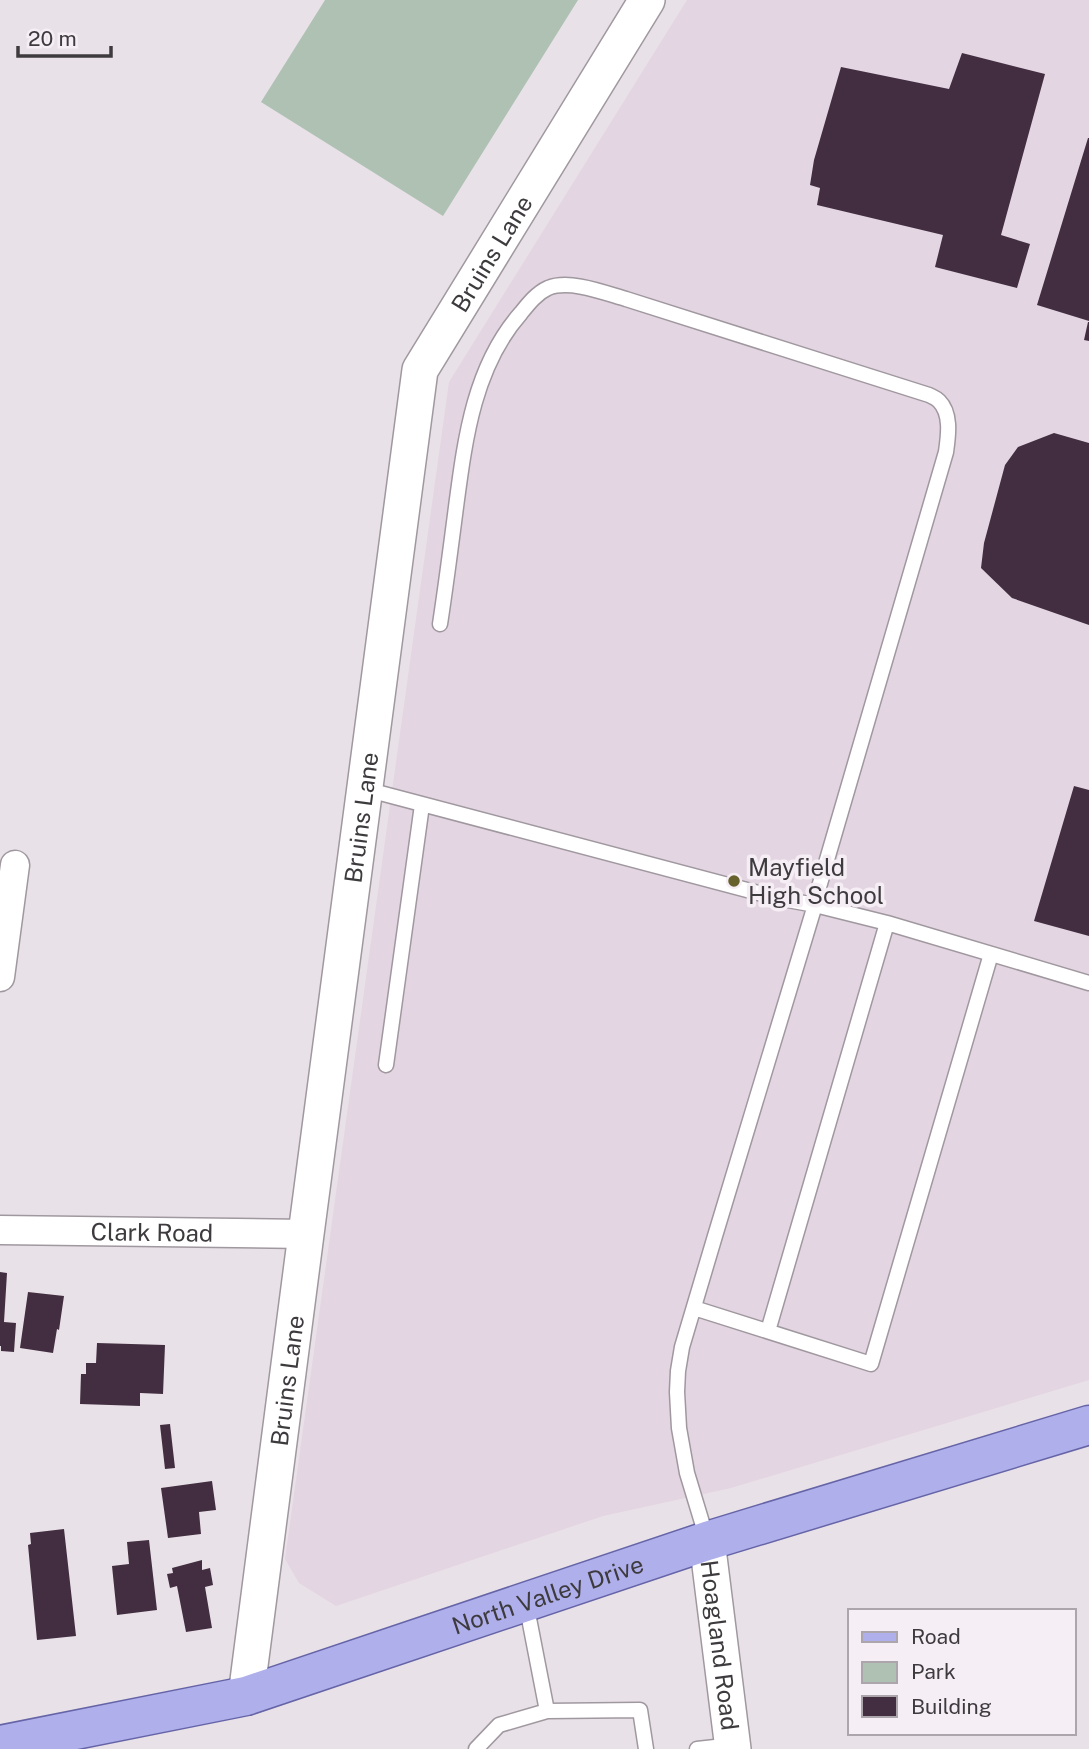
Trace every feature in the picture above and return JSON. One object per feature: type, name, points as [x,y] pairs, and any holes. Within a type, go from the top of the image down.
[{"type":"main road","name":"North Valley Drive","points":[[11,1745],[246,1696],[707,1541],[1089,1425]]},
{"type":"street","name":"Bruins Lane","points":[[246,1696],[420,370],[647,0]]},
{"type":"street","points":[[0,977],[15,865]]},
{"type":"street","name":"Clark Road","points":[[0,1230],[306,1234]]},
{"type":"street","name":"Hoagland Road","points":[[707,1541],[733,1747]]},
{"type":"lane","points":[[440,624],[463,455],[479,388],[494,351],[510,324],[547,288],[558,285],[579,286],[626,299],[929,395],[940,402],[946,413],[946,452],[815,905],[682,1347],[677,1392],[679,1428],[687,1473],[707,1541]]},
{"type":"lane","points":[[365,789],[777,898],[887,923],[1089,983]]},
{"type":"lane","points":[[386,1065],[422,805]]},
{"type":"lane","points":[[768,1331],[887,923]]},
{"type":"lane","points":[[694,1308],[871,1364],[991,954]]},
{"type":"lane","points":[[526,1602],[547,1711]]},
{"type":"lane","points":[[479,1748],[499,1726],[547,1711],[640,1710],[646,1749]]},
{"type":"lane","points":[[697,1749],[733,1747]]},
{"type":"shaded area","name":"Mayfield High School","points":[[687,0],[1089,0],[1089,1380],[731,1488],[603,1516],[336,1606],[299,1583],[285,1559],[449,382]]},
{"type":"green space","points":[[325,0],[578,0],[443,216],[261,102]]},
{"type":"building","points":[[962,53],[1045,74],[1001,235],[1030,244],[1017,288],[935,267],[943,235],[817,205],[820,188],[810,185],[814,160],[841,67],[949,89]]},
{"type":"building","points":[[1089,138],[1089,321],[1037,305]]},
{"type":"building","points":[[1089,322],[1089,341],[1084,340]]},
{"type":"building","points":[[1054,433],[1089,443],[1089,625],[1012,598],[981,568],[984,543],[1005,465],[1018,447]]},
{"type":"building","points":[[1074,786],[1089,790],[1089,936],[1034,921]]},
{"type":"building","points":[[0,1272],[7,1273],[4,1322],[16,1323],[14,1352],[1,1351],[0,1346]]},
{"type":"building","points":[[28,1292],[64,1296],[53,1353],[20,1348]]},
{"type":"building","points":[[97,1343],[165,1345],[163,1394],[140,1393],[140,1406],[80,1404],[81,1374],[86,1374],[86,1363],[96,1363]]},
{"type":"building","points":[[170,1424],[175,1468],[165,1469],[160,1425]]},
{"type":"building","points":[[212,1481],[216,1510],[199,1512],[201,1534],[168,1538],[161,1488]]},
{"type":"building","points":[[64,1529],[76,1636],[37,1640],[28,1545],[31,1544],[30,1533]]},
{"type":"building","points":[[149,1540],[157,1610],[117,1615],[112,1566],[129,1564],[127,1542]]},
{"type":"building","points":[[202,1560],[202,1570],[210,1568],[213,1585],[205,1587],[212,1628],[186,1632],[177,1586],[170,1588],[167,1574],[173,1573],[172,1568]]},
{"type":"place","name":"Mayfield High School","points":[[734,881]]}]
